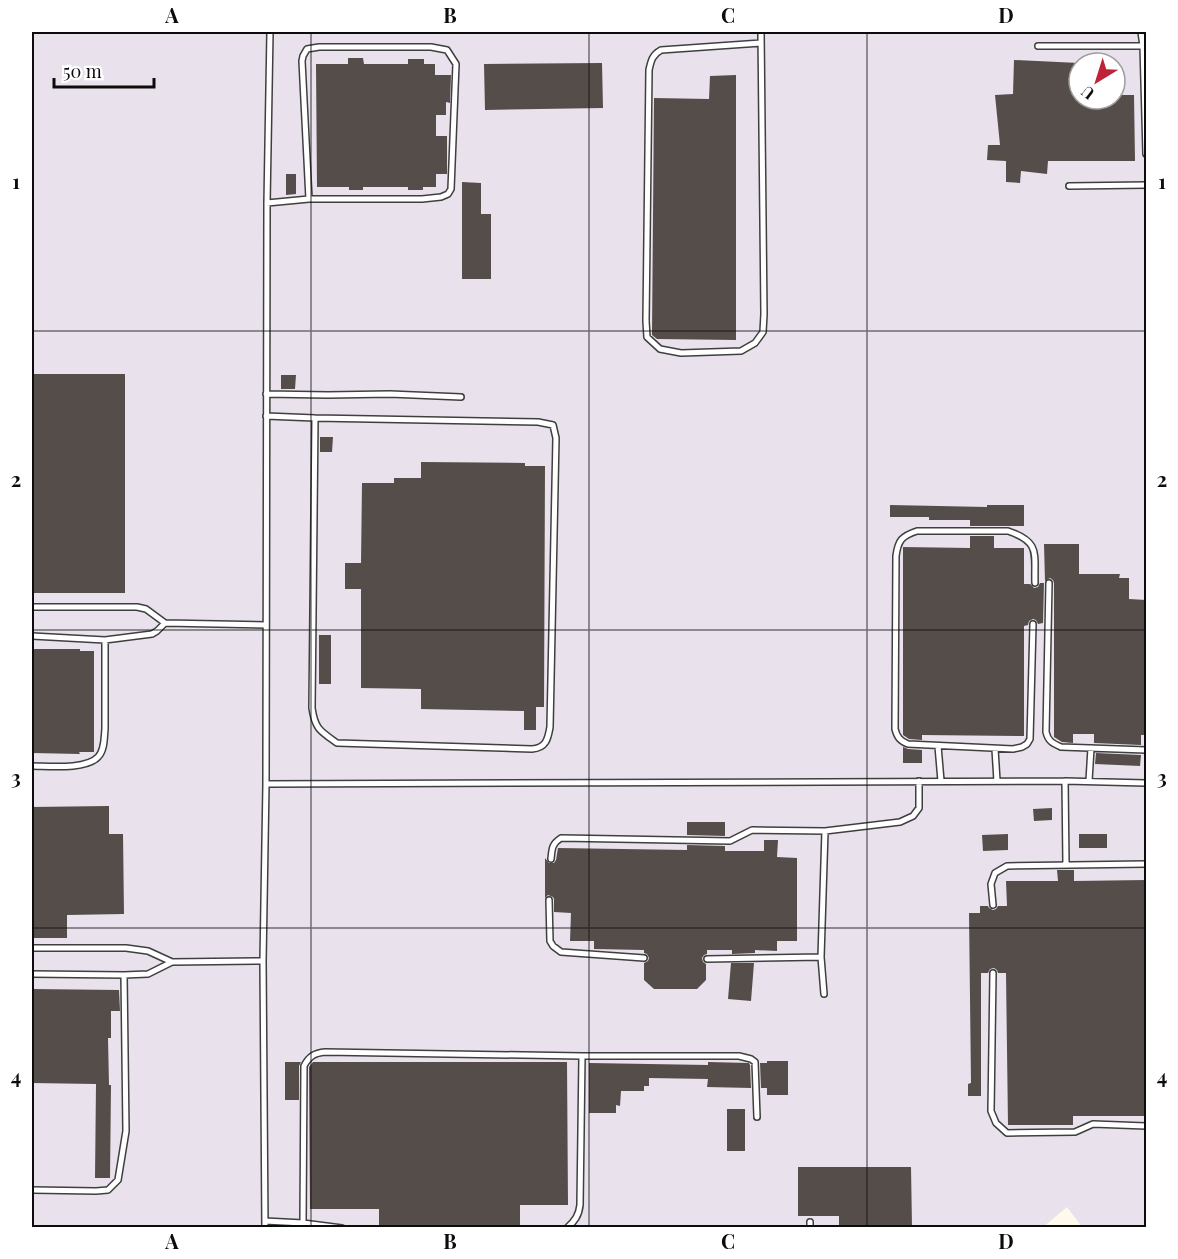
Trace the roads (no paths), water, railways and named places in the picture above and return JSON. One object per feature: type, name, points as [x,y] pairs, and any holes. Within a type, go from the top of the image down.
[{"type":"lane","points":[[270,32],[263,961],[265,1224],[303,1223],[342,1227]]},
{"type":"lane","points":[[761,32],[763,332],[755,343],[741,351],[660,350],[647,338],[646,321],[649,76],[652,58],[661,50],[761,44]]},
{"type":"lane","points":[[1141,32],[1146,154]]},
{"type":"lane","points":[[1038,46],[1143,46]]},
{"type":"lane","points":[[267,203],[309,199],[422,199],[448,194],[451,189],[456,64],[447,50],[431,47],[319,47],[308,49],[302,61],[309,199]]},
{"type":"lane","points":[[1069,186],[1146,185]]},
{"type":"lane","points":[[266,394],[390,394],[461,397]]},
{"type":"lane","points":[[266,416],[538,422],[553,425],[555,438],[549,727],[548,740],[543,746],[532,749],[337,742],[317,727],[312,708],[315,418]]},
{"type":"lane","points":[[1033,624],[1030,739],[1027,744],[1013,749],[995,749],[908,744],[901,741],[895,729],[896,556],[897,546],[902,538],[917,531],[1008,531],[1020,535],[1030,542],[1034,551],[1035,584]]},
{"type":"lane","points":[[1049,583],[1046,732],[1048,739],[1061,747],[1146,750]]},
{"type":"lane","points":[[32,607],[137,607],[146,609],[165,623],[266,626]]},
{"type":"lane","points":[[32,636],[105,640],[152,634],[165,623]]},
{"type":"lane","points":[[32,766],[85,764],[98,758],[104,742],[105,729],[105,640]]},
{"type":"lane","points":[[938,746],[941,781]]},
{"type":"lane","points":[[1089,781],[1092,748]]},
{"type":"lane","points":[[995,749],[997,781]]},
{"type":"lane","points":[[266,784],[919,781],[1146,783]]},
{"type":"lane","points":[[551,859],[552,846],[561,838],[730,841],[752,830],[825,831],[900,822],[912,816],[920,808],[919,781]]},
{"type":"lane","points":[[1065,781],[1066,864]]},
{"type":"lane","points":[[824,994],[821,957],[825,831]]},
{"type":"lane","points":[[993,905],[991,884],[995,873],[1007,866],[1146,864]]},
{"type":"lane","points":[[549,900],[550,941],[561,952],[644,958]]},
{"type":"lane","points":[[32,948],[126,948],[148,951],[172,962],[263,961]]},
{"type":"lane","points":[[706,959],[821,957]]},
{"type":"lane","points":[[32,974],[148,974],[172,962]]},
{"type":"lane","points":[[993,973],[991,1111],[996,1123],[1007,1133],[1076,1132],[1093,1124],[1146,1126]]},
{"type":"lane","points":[[32,1190],[108,1190],[118,1180],[126,1131],[124,975]]},
{"type":"lane","points":[[303,1223],[304,1066],[308,1058],[316,1053],[739,1056],[755,1062],[757,1117]]},
{"type":"lane","points":[[567,1227],[579,1213],[580,1204],[582,1056]]}]
